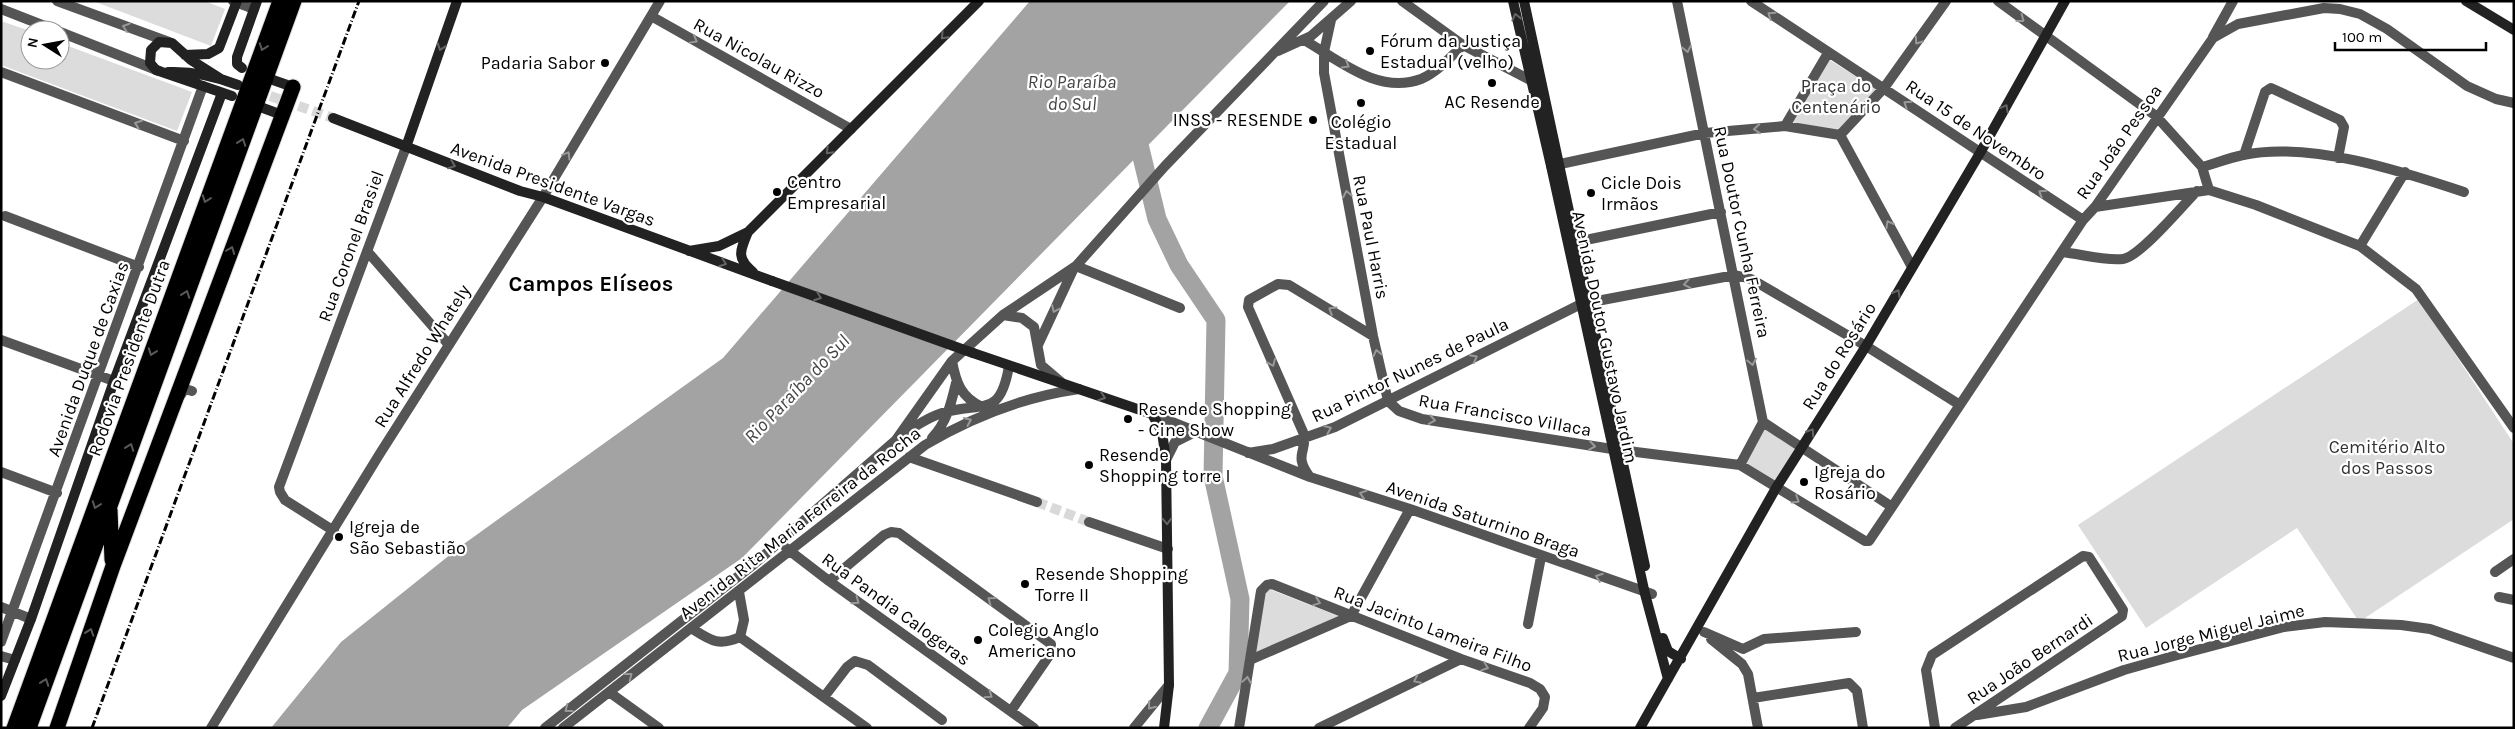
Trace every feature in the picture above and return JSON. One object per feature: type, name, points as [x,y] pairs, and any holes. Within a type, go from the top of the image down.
[{"type":"highway","name":"Rodovia Presidente Dutra","points":[[14,728],[280,1]]},
{"type":"highway","name":"Rodovia Presidente Dutra","points":[[29,728],[294,1]]},
{"type":"highway","points":[[57,728],[113,566],[293,87]]},
{"type":"highway","points":[[110,503],[113,566]]},
{"type":"street","points":[[57,1],[172,43],[185,55],[221,79]]},
{"type":"street","name":"Rua Coronel Brasiel","points":[[334,530],[285,500],[279,486],[406,148],[457,1]]},
{"type":"street","name":"Rua Alfredo Whately","points":[[211,728],[448,345],[543,197],[660,1]]},
{"type":"street","points":[[688,251],[719,246],[748,232],[978,1]]},
{"type":"street","points":[[1037,348],[1075,268],[1165,166],[1324,1]]},
{"type":"street","points":[[1274,52],[1304,40],[1327,23],[1351,1]]},
{"type":"street","points":[[1402,1],[1463,45],[1537,80]]},
{"type":"street","name":"Avenida Doutor Gustavo Jardim","points":[[1512,1],[1537,80]]},
{"type":"street","name":"Avenida Doutor Gustavo Jardim","points":[[1524,1],[1537,80],[1555,165],[1616,450],[1668,679]]},
{"type":"street","name":"Rua Doutor Cunha Ferreira","points":[[1677,1],[1735,275],[1763,422]]},
{"type":"street","name":"Rua 15 de Novembro","points":[[1751,1],[2083,220]]},
{"type":"street","points":[[1840,136],[1884,88],[1946,1]]},
{"type":"street","points":[[1998,1],[2156,116],[2202,167],[2209,190]]},
{"type":"street","name":"Rua do Rosário","points":[[1640,728],[1668,679],[1700,630],[1776,488],[1866,346],[1980,153],[2065,1]]},
{"type":"street","points":[[2213,38],[2233,1]]},
{"type":"street","points":[[2466,1],[2514,30]]},
{"type":"street","points":[[185,55],[214,53],[222,41],[236,2],[256,5],[237,57],[237,64],[242,68]]},
{"type":"street","name":"Rua João Pessoa","points":[[1869,541],[2083,220],[2095,207],[2156,116],[2213,38],[2238,24],[2324,8],[2340,9],[2360,14],[2387,28],[2467,86],[2496,99],[2514,103]]},
{"type":"street","points":[[1,9],[29,20]]},
{"type":"street","points":[[1312,12],[1314,21],[1327,23]]},
{"type":"street","name":"Rua Nicolau Rizzo","points":[[651,16],[851,129]]},
{"type":"street","name":"Rua Paul Harris","points":[[1327,23],[1324,73],[1373,336],[1388,401]]},
{"type":"street","points":[[70,36],[161,72],[203,86]]},
{"type":"street","points":[[1304,40],[1368,78],[1402,82],[1422,78],[1463,45]]},
{"type":"street","points":[[172,43],[159,42],[151,50],[150,63],[161,72],[188,72],[221,79],[238,85]]},
{"type":"street","points":[[1785,126],[1828,53]]},
{"type":"street","points":[[1,72],[184,141]]},
{"type":"street","points":[[273,80],[293,87]]},
{"type":"street","name":"Avenida Duque de Caxias","points":[[1,696],[31,619],[114,381],[227,94],[203,86],[57,493],[2,639]]},
{"type":"street","points":[[2244,154],[2265,92],[2271,88],[2340,120],[2344,127],[2338,158]]},
{"type":"street","points":[[263,108],[282,115]]},
{"type":"street","name":"Avenida Presidente Vargas","points":[[333,118],[520,191],[543,197],[1008,366],[1152,414]]},
{"type":"street","points":[[1555,165],[1705,134],[1785,126],[1840,136]]},
{"type":"street","points":[[1840,136],[1912,267]]},
{"type":"street","points":[[2202,167],[2244,154],[2291,151],[2338,158],[2405,172],[2464,192]]},
{"type":"street","name":"Avenida Doutor Gustavo Jardim","points":[[1555,165],[1576,242],[1585,303]]},
{"type":"street","points":[[2360,246],[2405,172]]},
{"type":"street","points":[[2095,207],[2209,190],[2256,205],[2360,246],[2416,289],[2514,428]]},
{"type":"street","points":[[2062,252],[2119,259],[2129,258],[2165,227],[2197,191]]},
{"type":"street","points":[[1576,242],[1721,212]]},
{"type":"street","points":[[5,216],[139,267]]},
{"type":"street","points":[[748,232],[742,245],[740,258],[743,264],[757,276]]},
{"type":"street","points":[[367,251],[448,345]]},
{"type":"street","points":[[1075,268],[1180,308]]},
{"type":"street","name":"Avenida Rita Maria Ferreira da Rocha","points":[[545,728],[781,541],[896,440],[952,361],[979,334],[1003,314],[1075,268]]},
{"type":"street","points":[[1735,275],[1751,279],[1866,346],[1960,404]]},
{"type":"street","name":"Rua Pintor Nunes de Paula","points":[[1245,451],[1273,449],[1306,439],[1388,401],[1585,303],[1735,275]]},
{"type":"street","points":[[1310,477],[1303,469],[1300,458],[1306,439],[1248,307],[1249,300],[1278,284],[1289,285],[1373,336]]},
{"type":"street","points":[[1003,314],[1022,318],[1034,327],[1041,365],[1063,384]]},
{"type":"street","points":[[1,340],[114,381]]},
{"type":"street","points":[[925,445],[940,430],[950,411],[956,383],[952,361]]},
{"type":"street","points":[[896,440],[925,420],[950,411],[982,407],[1000,397],[1008,366]]},
{"type":"street","points":[[956,383],[965,396],[982,407]]},
{"type":"street","points":[[171,411],[185,389],[192,391]]},
{"type":"street","name":"Avenida Rita Maria Ferreira da Rocha","points":[[563,728],[925,445],[960,424],[988,413],[1054,393],[1080,389]]},
{"type":"street","name":"Rua Francisco Villaca","points":[[1388,401],[1399,411],[1422,418],[1616,450],[1740,465],[1863,541],[1869,541]]},
{"type":"street","points":[[1152,414],[1162,432],[1166,460],[1169,685],[1164,728]]},
{"type":"street","name":"Avenida Saturnino Braga","points":[[1152,414],[1310,477],[1410,509],[1648,594]]},
{"type":"street","points":[[1740,465],[1763,422],[1892,507]]},
{"type":"street","points":[[1166,460],[1175,442],[1198,433]]},
{"type":"street","points":[[909,457],[1037,502]]},
{"type":"street","points":[[1,472],[57,493]]},
{"type":"street","points":[[1239,728],[1250,660],[1351,616],[1410,509]]},
{"type":"street","points":[[1089,522],[1168,550]]},
{"type":"street","points":[[829,582],[884,535],[891,532],[899,532],[1051,644],[1051,653],[1011,711]]},
{"type":"street","name":"Rua Pandia Calogeras","points":[[781,541],[789,551],[829,582],[1034,728]]},
{"type":"street","name":"Rua João Bernardi","points":[[1935,728],[1926,670],[1928,661],[1942,647],[2083,556],[2090,559],[2123,610],[2122,616],[1955,728]]},
{"type":"street","points":[[1528,624],[1541,557]]},
{"type":"street","points":[[2496,572],[2514,559]]},
{"type":"street","name":"Rua Jacinto Lameira Filho","points":[[1250,660],[1261,592],[1266,585],[1272,584],[1461,659],[1530,683],[1540,689],[1545,697],[1543,708],[1529,728]]},
{"type":"street","points":[[739,592],[744,620],[740,637]]},
{"type":"street","name":"Avenida Doutor Gustavo Jardim","points":[[1648,594],[1666,648],[1681,658]]},
{"type":"street","points":[[2498,597],[2514,600]]},
{"type":"street","points":[[1,607],[31,619]]},
{"type":"street","name":"Rua Jorge Miguel Jaime","points":[[1977,714],[2026,707],[2124,670],[2170,657],[2284,627],[2325,622],[2401,625],[2430,630],[2514,658]]},
{"type":"street","points":[[691,628],[712,641],[728,642],[740,637]]},
{"type":"street","points":[[1700,630],[1743,649],[1764,639],[1856,632]]},
{"type":"street","points":[[1700,630],[1746,669],[1758,728]]},
{"type":"street","points":[[740,637],[867,728]]},
{"type":"street","points":[[1,656],[15,660]]},
{"type":"street","points":[[1319,728],[1461,659]]},
{"type":"street","points":[[824,696],[846,667],[855,661],[868,665],[942,720]]},
{"type":"street","points":[[1753,698],[1849,683],[1857,691],[1863,728]]},
{"type":"street","points":[[1134,728],[1169,685]]},
{"type":"street","points":[[609,692],[659,728]]},
{"type":"green space","points":[[93,1],[205,1],[225,9],[211,46]]},
{"type":"green space","points":[[1,21],[20,28],[20,70],[70,70],[70,47],[192,92],[177,131],[1,65]]},
{"type":"green space","name":"Praça do Centenário","points":[[1828,59],[1876,89],[1840,131],[1791,122]]},
{"type":"green space","name":"Cemitério Alto dos Passos","points":[[2419,299],[2514,444],[2514,519],[2359,622],[2297,528],[2146,628],[2078,525]]},
{"type":"green space","points":[[1763,427],[1795,448],[1775,483],[1742,465]]},
{"type":"green space","points":[[1266,588],[1341,617],[1252,657]]},
{"type":"water","name":"Rio Paraíba do Sul","points":[[1030,1],[1290,1],[742,558],[522,710],[507,728],[271,728],[341,642],[461,546],[723,358]]},
{"type":"waterway","points":[[1135,128],[1157,219],[1179,265],[1216,320],[1213,476],[1240,599],[1238,673],[1208,728]]},
{"type":"tunnel","points":[[256,91],[333,118]]},
{"type":"tunnel","points":[[1037,502],[1089,522]]},
{"type":"railway","points":[[92,728],[359,1]]},
{"type":"place","name":"Fórum da Justiça Estadual (velho)","points":[[1370,51]]},
{"type":"place","name":"Padaria Sabor","points":[[605,63]]},
{"type":"place","name":"AC Resende","points":[[1492,83]]},
{"type":"place","name":"Colégio Estadual","points":[[1361,103]]},
{"type":"place","name":"INSS - RESENDE","points":[[1313,120]]},
{"type":"place","name":"Centro Empresarial","points":[[777,192]]},
{"type":"place","name":"Cicle Dois Irmãos","points":[[1591,193]]},
{"type":"place","name":"Resende Shopping - Cine Show","points":[[1128,419]]},
{"type":"place","name":"Resende Shopping torre I","points":[[1089,465]]},
{"type":"place","name":"Igreja do Rosário","points":[[1804,482]]},
{"type":"place","name":"Igreja de São Sebastião","points":[[339,537]]},
{"type":"place","name":"Resende Shopping Torre II","points":[[1025,584]]},
{"type":"place","name":"Colegio Anglo Americano","points":[[978,640]]},
{"type":"district","name":"Campos Elíseos","points":[[591,284]]}]
